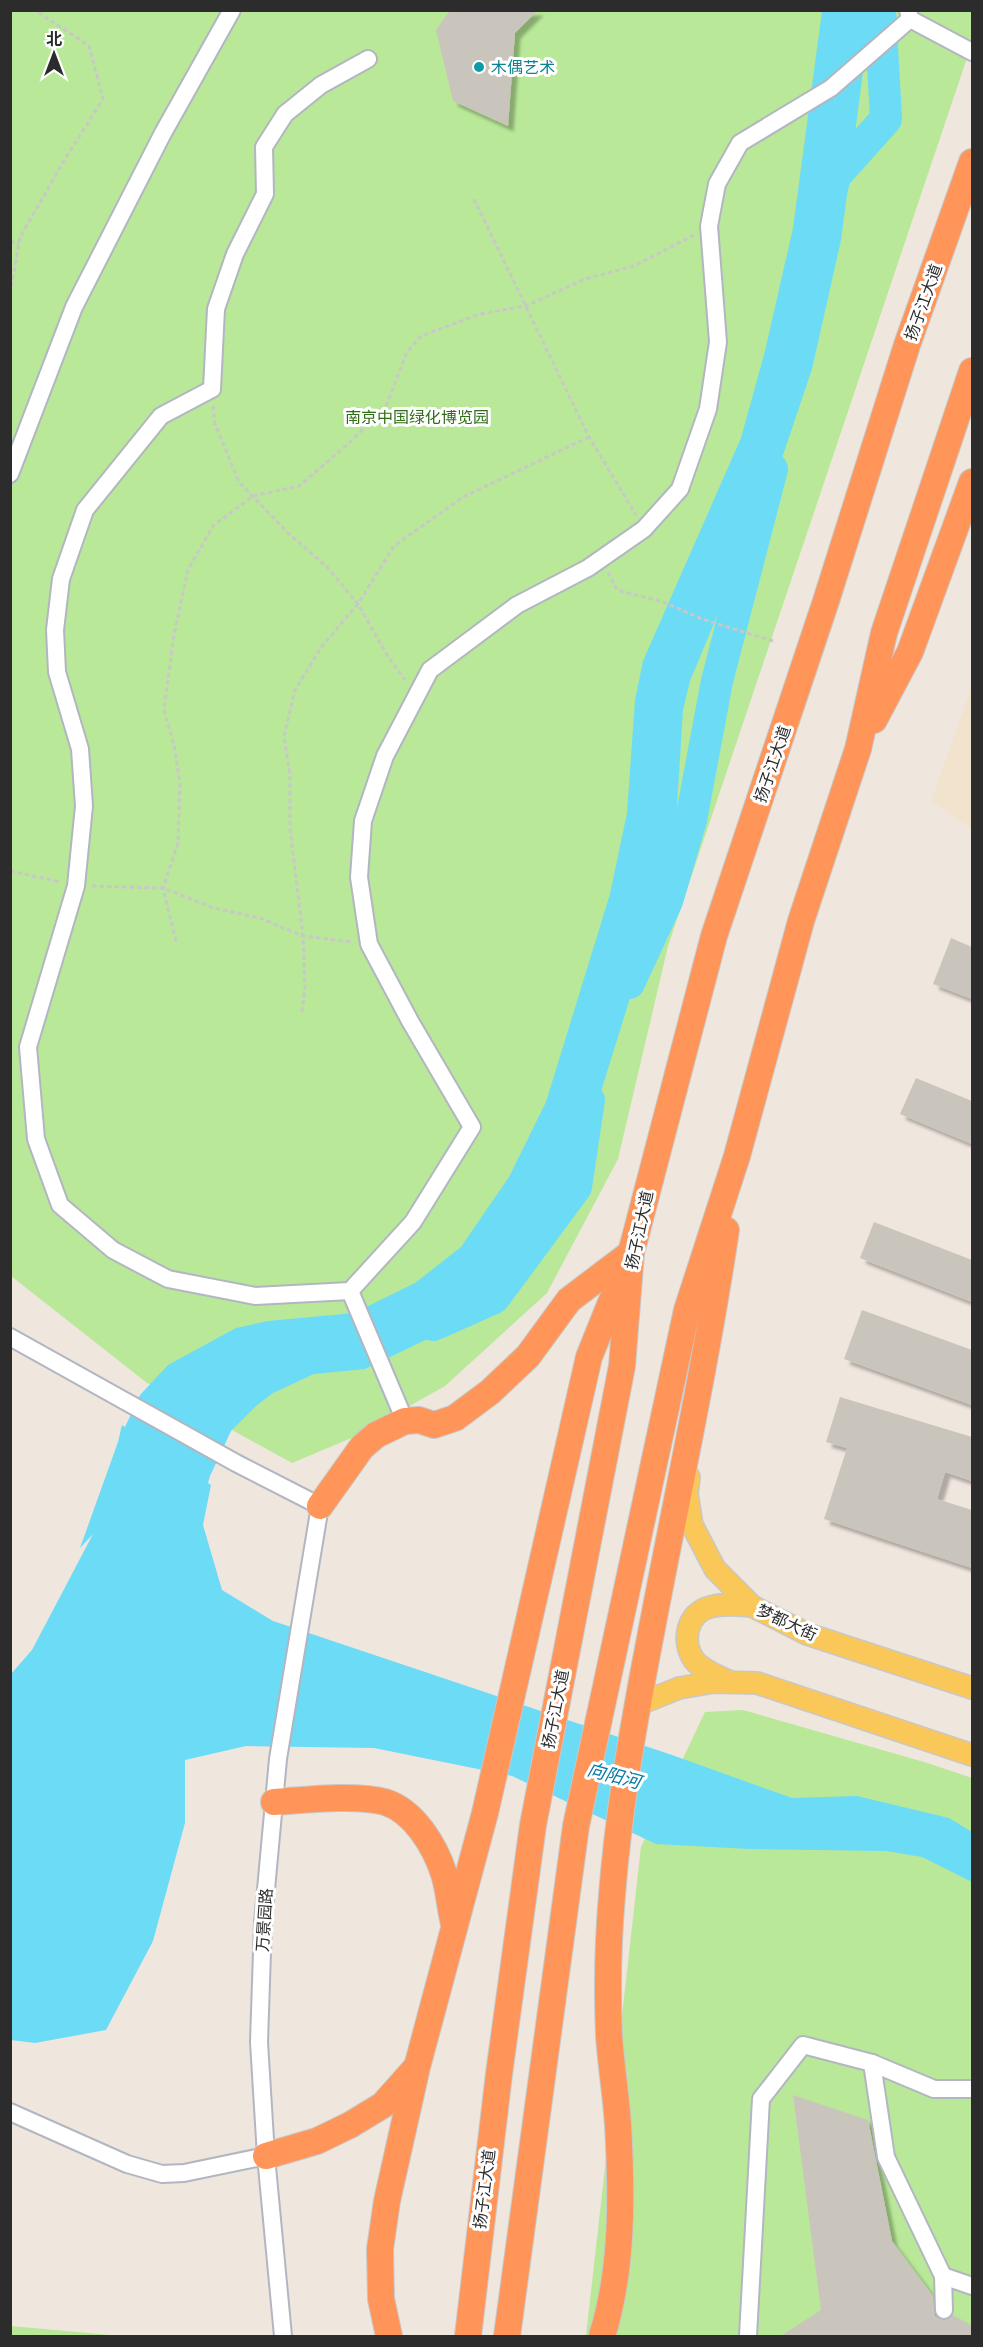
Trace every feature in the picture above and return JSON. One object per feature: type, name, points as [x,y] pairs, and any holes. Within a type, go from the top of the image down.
[{"type":"highway","name":"扬子江大道","points":[[468,2337],[485,2180],[533,1825],[622,1366],[631,1253],[714,936],[826,601],[907,345],[972,162]]},
{"type":"highway","points":[[507,2337],[576,1826],[687,1310],[736,1156],[801,921],[858,749],[884,633],[972,371]]},
{"type":"highway","points":[[858,749],[910,652],[972,482]]},
{"type":"highway","points":[[602,2337],[612,2304],[620,2219],[618,2126],[609,2035],[612,1896],[617,1839],[635,1716],[712,1325],[736,1156]]},
{"type":"highway","points":[[320,1506],[362,1447],[376,1435],[405,1421],[419,1420],[434,1425],[455,1418],[464,1412],[490,1392],[528,1356],[569,1300],[631,1253]]},
{"type":"highway","points":[[389,2337],[381,2300],[380,2248],[387,2201],[417,2067],[485,1813],[589,1357],[631,1253]]},
{"type":"highway","points":[[274,1802],[354,1799],[384,1802],[407,1814],[429,1840],[444,1874],[455,1932]]},
{"type":"highway","points":[[266,2156],[317,2141],[350,2125],[383,2105],[417,2067]]},
{"type":"main road","name":"梦都大街","points":[[696,1397],[687,1494],[692,1525],[715,1569],[752,1606],[807,1634],[972,1689]]},
{"type":"main road","points":[[733,1683],[709,1672],[694,1659],[688,1640],[689,1623],[696,1614],[709,1607],[728,1604],[752,1606]]},
{"type":"main road","points":[[635,1716],[679,1688],[714,1683],[757,1683],[972,1755]]},
{"type":"street","points":[[10,474],[74,307],[163,133],[232,10]]},
{"type":"street","points":[[368,59],[321,85],[285,114],[264,147],[265,194],[235,254],[216,309],[212,389],[161,416],[85,510],[62,579],[55,630],[57,672],[80,749],[84,806],[76,886],[28,1047],[36,1139],[60,1205],[113,1250],[168,1279],[255,1296],[350,1291],[413,1222],[472,1127],[410,1022],[369,944],[358,878],[363,821],[385,756],[430,670],[517,605],[588,568],[644,529],[680,489],[708,409],[718,342],[709,226],[717,184],[740,143],[831,88],[909,15],[972,51]]},
{"type":"street","points":[[350,1291],[405,1421]]},
{"type":"street","points":[[10,1337],[236,1463],[320,1506]]},
{"type":"street","name":"万景园路","points":[[282,2337],[266,2156],[259,2042],[263,1922],[278,1759],[320,1506]]},
{"type":"street","points":[[748,2337],[760,2099],[803,2045],[872,2062],[934,2089],[972,2089]]},
{"type":"street","points":[[872,2062],[886,2157],[943,2276],[944,2310]]},
{"type":"street","points":[[10,2112],[128,2164],[162,2174],[184,2173],[266,2156]]},
{"type":"street","points":[[943,2276],[972,2286]]},
{"type":"path","points":[[10,294],[21,237],[103,99],[89,46],[35,10]]},
{"type":"path","points":[[474,199],[589,437],[644,529]]},
{"type":"path","points":[[176,940],[162,888],[178,843],[180,783],[174,745],[164,710],[173,645],[188,570],[213,526],[253,496],[299,486],[347,445],[386,406],[407,352],[421,336],[480,314],[526,306],[585,279],[634,266],[709,226]]},
{"type":"path","points":[[10,242],[19,243]]},
{"type":"path","points":[[212,389],[215,424],[239,482],[288,533],[327,567],[358,604],[387,655],[416,696]]},
{"type":"path","points":[[302,1012],[303,936],[290,828],[290,775],[284,736],[296,690],[322,646],[358,604],[394,546],[463,497],[589,437]]},
{"type":"path","points":[[608,570],[617,590],[663,602],[702,619],[776,642]]},
{"type":"path","points":[[10,871],[76,886],[162,888],[214,908],[260,918],[303,936],[369,944]]},
{"type":"shaded area","points":[[972,686],[972,829],[931,801]]},
{"type":"green space","name":"南京中国绿化博览园","points":[[10,11],[972,11],[972,43],[668,946],[618,1159],[547,1293],[445,1386],[356,1436],[292,1463],[147,1383],[11,1276]]},
{"type":"green space","points":[[743,1710],[972,1778],[972,2336],[586,2336],[641,1847],[705,1712]]},
{"type":"green space","points":[[11,2326],[121,2336],[11,2336]]},
{"type":"water","name":"向阳河","points":[[822,11],[871,11],[841,240],[812,369],[778,470],[690,681],[683,710],[676,822],[657,911],[590,1127],[550,1209],[490,1294],[438,1334],[365,1369],[314,1374],[273,1393],[231,1431],[210,1476],[208,1483],[211,1485],[203,1525],[222,1590],[273,1621],[672,1755],[792,1798],[857,1796],[949,1818],[972,1832],[972,1882],[922,1857],[886,1851],[749,1849],[656,1844],[512,1776],[374,1748],[246,1746],[185,1760],[185,1823],[153,1941],[106,2030],[35,2043],[11,2040],[11,1674],[32,1650],[93,1534],[80,1548],[122,1425],[125,1427],[140,1395],[168,1365],[236,1328],[268,1321],[354,1313],[415,1283],[461,1247],[509,1177],[546,1102],[610,894],[627,813],[635,700],[643,661],[741,438],[765,351],[793,228]]},
{"type":"building","name":"木偶艺术","points":[[450,10],[538,10],[515,33],[508,126],[453,101],[436,30]]},
{"type":"building","points":[[951,938],[972,947],[972,999],[933,984]]},
{"type":"building","points":[[916,1078],[972,1101],[972,1144],[900,1114]]},
{"type":"building","points":[[874,1222],[972,1260],[972,1302],[860,1258]]},
{"type":"building","points":[[862,1310],[972,1350],[972,1405],[844,1359]]},
{"type":"building","points":[[840,1397],[972,1437],[972,1481],[945,1472],[937,1499],[972,1510],[972,1568],[824,1519],[847,1448],[826,1442]]},
{"type":"building","points":[[793,2095],[868,2120],[892,2241],[933,2296],[935,2316],[944,2320],[953,2315],[972,2326],[972,2337],[779,2337],[821,2310]]},
{"type":"waterway","points":[[831,192],[835,176],[886,119],[880,10]]},
{"type":"waterway","points":[[629,983],[667,901],[691,820],[717,681],[772,469]]},
{"type":"waterway","points":[[433,1325],[494,1298],[576,1187],[589,1100]]},
{"type":"place","name":"木偶艺术","points":[[479,67]]}]
